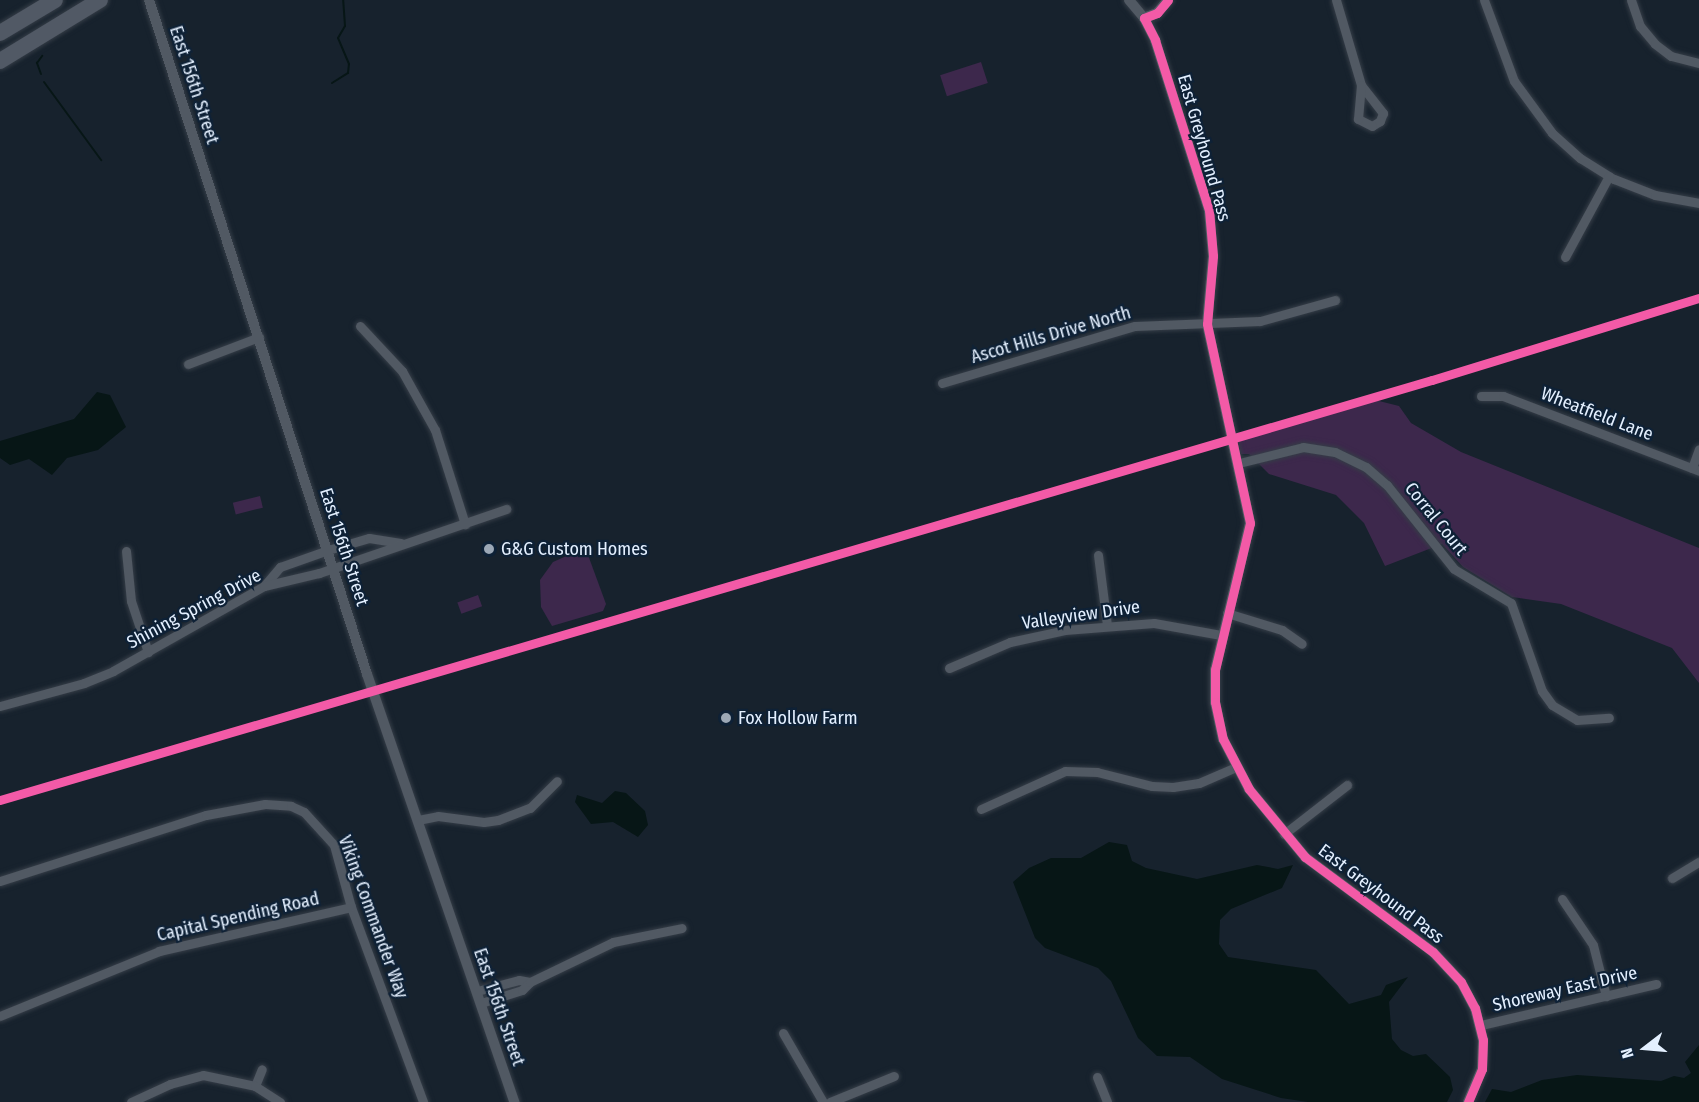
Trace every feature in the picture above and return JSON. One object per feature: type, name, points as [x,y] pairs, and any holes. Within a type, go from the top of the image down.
[{"type":"highway","points":[[0,33],[55,0]]},
{"type":"highway","points":[[0,61],[100,0]]},
{"type":"street","name":"East 156th Street","points":[[149,0],[260,337],[327,550],[514,1102]]},
{"type":"street","name":"East Greyhound Pass","points":[[1129,0],[1144,18],[1155,40],[1209,210],[1213,256],[1207,324],[1239,463],[1250,523],[1221,635],[1215,702],[1223,739],[1236,767],[1284,834],[1335,883],[1433,952],[1461,982],[1481,1025],[1482,1069],[1468,1102]]},
{"type":"street","points":[[1144,18],[1157,13],[1168,0]]},
{"type":"street","points":[[1336,0],[1361,85]]},
{"type":"street","points":[[1484,0],[1505,63],[1521,94],[1552,133],[1609,176],[1655,195],[1699,203]]},
{"type":"street","points":[[1631,0],[1640,26],[1655,44],[1679,59],[1699,63]]},
{"type":"street","points":[[1565,257],[1609,176]]},
{"type":"street","name":"Ascot Hills Drive North","points":[[942,383],[1135,326],[1260,321],[1335,300]]},
{"type":"street","points":[[360,326],[402,372],[435,430],[465,524]]},
{"type":"street","points":[[188,364],[260,337]]},
{"type":"street","name":"Wheatfield Lane","points":[[1481,396],[1503,396],[1695,469]]},
{"type":"street","name":"Corral Court","points":[[1239,463],[1303,447],[1335,452],[1366,467],[1386,485],[1454,569],[1511,603],[1542,691],[1551,705],[1577,720],[1609,718]]},
{"type":"street","points":[[1695,469],[1699,449]]},
{"type":"street","name":"Shining Spring Drive","points":[[0,706],[84,684],[148,652],[264,586],[333,567],[506,509]]},
{"type":"street","points":[[264,586],[280,567],[327,550],[369,538],[401,543]]},
{"type":"street","points":[[126,551],[131,601],[148,652]]},
{"type":"street","points":[[1098,555],[1107,625]]},
{"type":"street","points":[[1227,613],[1282,630],[1302,644]]},
{"type":"street","name":"Valleyview Drive","points":[[949,668],[1027,637],[1107,625],[1168,624],[1221,635]]},
{"type":"street","points":[[981,809],[1065,771],[1097,772],[1152,786],[1173,788],[1199,783],[1236,767]]},
{"type":"street","points":[[418,820],[438,816],[484,822],[498,820],[530,808],[557,782]]},
{"type":"street","points":[[1284,834],[1347,786]]},
{"type":"street","name":"Viking Commander Way","points":[[0,881],[206,815],[266,804],[291,806],[304,812],[334,845],[351,907],[423,1102]]},
{"type":"street","points":[[1672,878],[1699,862]]},
{"type":"street","points":[[1562,899],[1593,945],[1606,996]]},
{"type":"street","name":"Capital Spending Road","points":[[0,1016],[159,951],[351,907]]},
{"type":"street","points":[[481,1003],[522,990],[530,982],[613,942],[682,928]]},
{"type":"street","points":[[477,991],[519,980],[530,982]]},
{"type":"street","name":"Shoreway East Drive","points":[[1481,1025],[1656,984]]},
{"type":"street","points":[[783,1033],[823,1102]]},
{"type":"street","points":[[255,1086],[262,1069]]},
{"type":"street","points":[[131,1102],[170,1084],[202,1075],[255,1086],[280,1102]]},
{"type":"street","points":[[830,1102],[894,1076]]},
{"type":"street","points":[[1097,1077],[1107,1102]]},
{"type":"shaded area","points":[[981,62],[988,83],[947,96],[940,75]]},
{"type":"shaded area","points":[[97,392],[110,395],[126,427],[98,450],[67,458],[52,475],[29,459],[10,465],[0,458],[0,441],[74,419]]},
{"type":"shaded area","points":[[1375,400],[1399,406],[1411,423],[1461,452],[1699,548],[1699,683],[1672,648],[1561,604],[1512,597],[1463,567],[1442,544],[1385,566],[1364,523],[1336,495],[1269,474],[1249,454],[1240,454],[1238,439]]},
{"type":"shaded area","points":[[260,496],[263,508],[236,514],[233,503]]},
{"type":"shaded area","points":[[571,554],[588,555],[606,604],[603,611],[552,626],[541,607],[540,580],[553,562]]},
{"type":"shaded area","points":[[478,595],[482,606],[461,614],[457,603]]},
{"type":"shaded area","points":[[615,791],[626,793],[645,811],[648,825],[638,837],[613,822],[591,824],[575,802],[577,795],[602,803]]},
{"type":"shaded area","points":[[1109,842],[1127,845],[1132,861],[1146,868],[1197,879],[1257,865],[1278,869],[1293,865],[1282,888],[1231,909],[1220,920],[1219,944],[1228,957],[1316,970],[1349,1004],[1381,995],[1386,985],[1408,977],[1389,1002],[1392,1039],[1401,1050],[1413,1056],[1426,1054],[1450,1077],[1453,1090],[1447,1102],[1308,1102],[1281,1098],[1222,1079],[1190,1057],[1157,1056],[1138,1038],[1111,981],[1098,968],[1045,948],[1035,938],[1013,882],[1029,868],[1051,858],[1081,858]]},
{"type":"shaded area","points":[[1699,1045],[1699,1102],[1485,1102],[1492,1089],[1511,1092],[1542,1080],[1577,1075],[1661,1081],[1674,1076],[1684,1078],[1691,1073],[1685,1062]]},
{"type":"waterway","points":[[332,83],[348,73],[349,64],[338,38],[345,26],[343,0]]},
{"type":"waterway","points":[[41,74],[37,63],[42,56]]},
{"type":"waterway","points":[[44,82],[101,160]]},
{"type":"cycle path","points":[[1168,0],[1157,13],[1144,18],[1155,40],[1209,210],[1213,256],[1207,324],[1250,523],[1215,670],[1215,702],[1223,739],[1249,789],[1305,857],[1433,952],[1461,982],[1475,1008],[1483,1040],[1482,1069],[1468,1102]]},
{"type":"cycle path","points":[[0,800],[1432,380],[1699,298]]},
{"type":"place","name":"G&G Custom Homes","points":[[489,549]]},
{"type":"place","name":"Fox Hollow Farm","points":[[726,718]]}]
